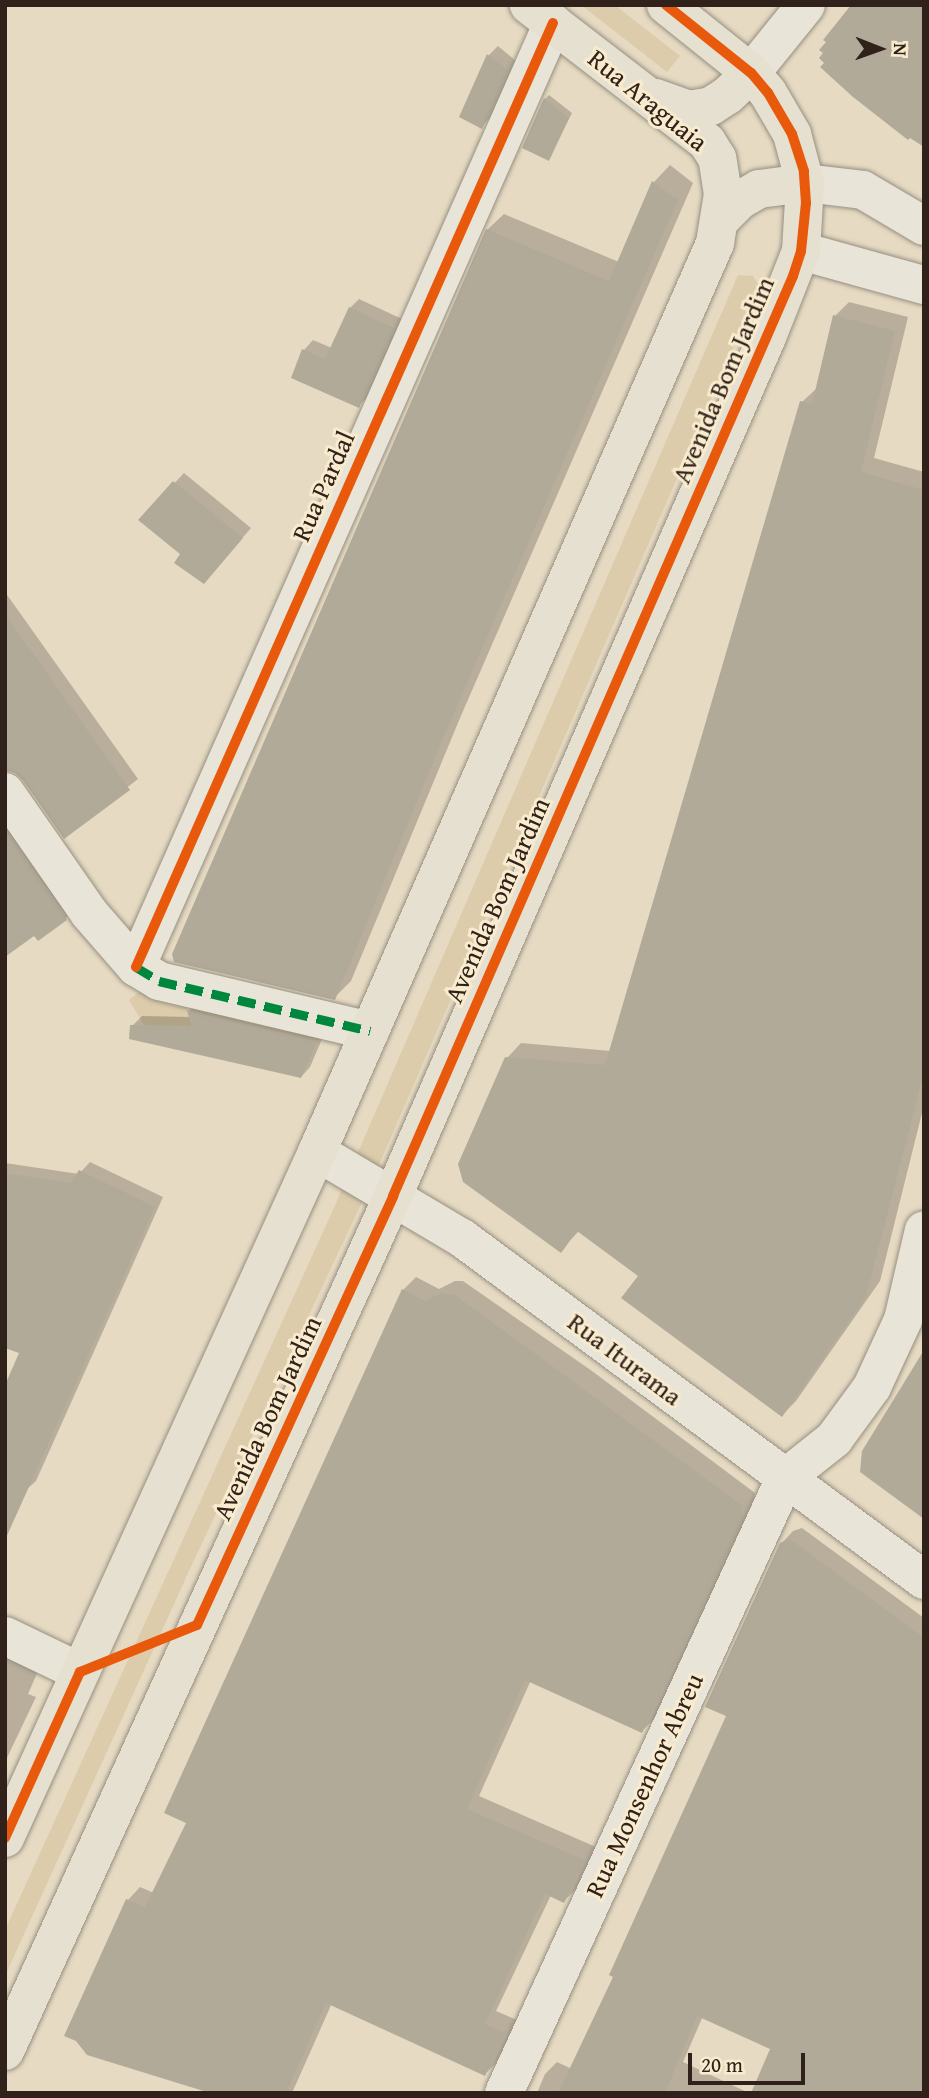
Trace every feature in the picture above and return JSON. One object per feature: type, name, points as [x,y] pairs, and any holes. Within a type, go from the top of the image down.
[{"type":"main road","points":[[5,1838],[317,1152],[693,294],[721,219],[740,200],[759,189],[805,183],[792,134],[768,93],[751,73],[666,5]]},
{"type":"main road","name":"Rua Araguaia","points":[[541,14],[707,142],[717,158],[723,194],[721,219]]},
{"type":"main road","points":[[648,96],[689,110],[711,106],[728,95],[751,73]]},
{"type":"main road","name":"Avenida Bom Jardim","points":[[5,2051],[393,1196],[767,337],[802,251],[805,183]]},
{"type":"street","points":[[751,73],[806,5]]},
{"type":"street","name":"Rua Pardal","points":[[136,967],[541,14]]},
{"type":"street","points":[[805,183],[863,190],[924,226]]},
{"type":"street","points":[[802,251],[924,285]]},
{"type":"street","points":[[5,792],[89,913],[136,967],[159,981],[370,1031]]},
{"type":"street","name":"Rua Iturama","points":[[317,1152],[462,1238],[924,1580]]},
{"type":"street","points":[[785,1478],[834,1440],[872,1387],[903,1320],[924,1230]]},
{"type":"street","name":"Rua Monsenhor Abreu","points":[[504,2093],[785,1478]]},
{"type":"street","points":[[5,1636],[80,1672]]},
{"type":"shaded area","points":[[581,5],[615,5],[680,56],[667,72]]},
{"type":"shaded area","points":[[738,275],[753,276],[760,287],[371,1183],[189,1571],[5,1976],[5,1930],[333,1210]]},
{"type":"shaded area","points":[[141,990],[322,1029],[318,1040],[144,1025],[129,1000]]},
{"type":"building","points":[[851,5],[924,5],[924,147],[910,138],[908,140],[820,67],[824,63],[819,58],[823,53],[819,50],[826,42],[823,40]]},
{"type":"building","points":[[487,54],[508,70],[482,129],[459,117]]},
{"type":"building","points":[[544,98],[569,118],[549,161],[522,148]]},
{"type":"building","points":[[652,181],[678,200],[444,736],[335,1000],[174,962],[172,954],[486,229],[609,281]]},
{"type":"building","points":[[349,307],[394,328],[359,408],[291,378],[302,349],[325,359]]},
{"type":"building","points":[[833,315],[895,331],[861,472],[924,490],[924,1072],[866,1297],[782,1417],[621,1298],[638,1276],[577,1231],[561,1253],[463,1182],[458,1164],[505,1057],[605,1065],[800,401],[812,404]]},
{"type":"building","points":[[173,481],[243,538],[204,584],[174,563],[180,554],[138,520]]},
{"type":"building","points":[[5,614],[130,790],[64,839],[23,780],[15,773],[5,770]]},
{"type":"building","points":[[5,831],[67,920],[38,941],[34,936],[5,957]]},
{"type":"building","points":[[187,1010],[317,1041],[301,1078],[129,1039],[130,1025],[191,1026]]},
{"type":"building","points":[[79,1170],[155,1207],[5,1540],[5,1385],[19,1353],[5,1348],[5,1173],[70,1183]]},
{"type":"building","points":[[402,1289],[425,1301],[441,1293],[455,1295],[743,1506],[741,1522],[642,1733],[525,1680],[467,1809],[584,1860],[564,1903],[545,1894],[485,2024],[505,2033],[485,2076],[326,2003],[286,2093],[210,2093],[87,2055],[76,2041],[64,2036],[126,1899],[145,1907],[186,1823],[164,1813]]},
{"type":"building","points":[[924,1350],[924,1519],[860,1472],[862,1451]]},
{"type":"building","points":[[790,1539],[924,1638],[924,2093],[751,2093],[770,2049],[697,2016],[665,2093],[558,2093],[613,1977],[609,1975],[726,1716],[705,1707],[780,1543]]},
{"type":"marked path","points":[[136,967],[159,981],[370,1031]]},
{"type":"cycle path","points":[[5,1838],[80,1672],[197,1625],[393,1196],[793,276],[801,251],[806,203],[804,171],[792,134],[768,93],[751,73],[666,5]]},
{"type":"cycle path","points":[[136,967],[553,23]]}]
